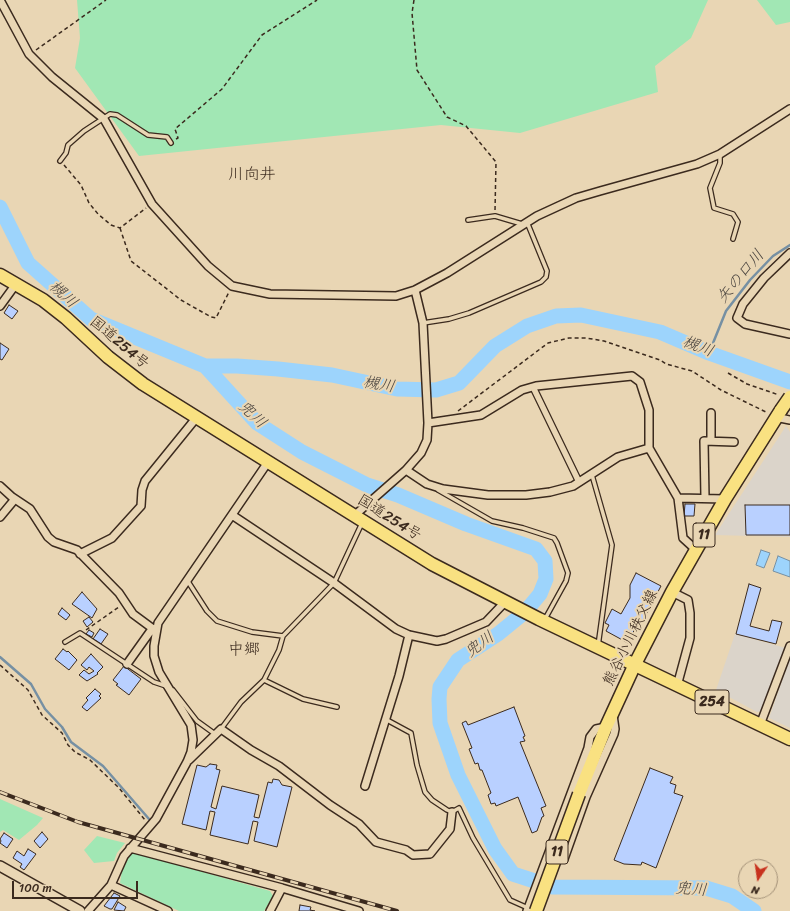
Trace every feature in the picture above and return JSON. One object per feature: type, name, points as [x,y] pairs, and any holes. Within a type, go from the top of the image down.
[{"type":"main road","name":"国道254号","points":[[0,275],[43,300],[66,318],[108,357],[143,384],[432,564],[541,620],[790,739]]},
{"type":"main road","name":"熊谷小川秩父線","points":[[530,908],[612,713],[635,664],[695,550],[787,397]]},
{"type":"street","points":[[1,2],[29,54],[52,77],[104,119],[152,204],[208,266],[232,286],[278,294],[396,296],[415,290],[475,255],[525,223],[576,198],[697,164],[720,154],[790,109]]},
{"type":"street","points":[[790,254],[764,278],[743,304],[737,318],[745,324],[790,334]]},
{"type":"street","points":[[0,306],[16,284]]},
{"type":"street","points":[[359,518],[376,496],[404,472],[424,447],[427,440],[428,421],[423,323],[415,290]]},
{"type":"street","points":[[428,421],[481,415],[495,408],[512,396],[533,387],[632,376],[640,382],[649,410],[648,448],[678,498],[682,538],[695,550]]},
{"type":"street","points":[[533,387],[579,482]]},
{"type":"street","points":[[711,413],[711,441]]},
{"type":"street","points":[[778,413],[790,420]]},
{"type":"street","points":[[80,554],[112,538],[141,506],[142,490],[145,482],[197,418]]},
{"type":"street","points":[[705,498],[704,441],[734,442]]},
{"type":"street","points":[[404,472],[427,484],[443,489],[507,496],[550,492],[573,486],[618,457],[648,448]]},
{"type":"street","points":[[127,664],[154,630],[164,612],[268,462]]},
{"type":"street","points":[[0,486],[30,509],[48,537],[54,542],[70,547],[80,554],[119,593],[133,614],[154,630]]},
{"type":"street","points":[[678,498],[725,499]]},
{"type":"street","points":[[0,517],[15,499]]},
{"type":"street","points":[[232,515],[334,583],[396,629],[409,635],[437,641],[446,639],[486,622],[507,603]]},
{"type":"street","points":[[672,592],[688,600],[690,613],[690,638],[677,686]]},
{"type":"street","points":[[154,630],[154,656],[159,672],[191,725],[193,740],[188,762]]},
{"type":"street","points":[[365,786],[386,720],[409,635]]},
{"type":"street","points":[[760,725],[790,646]]},
{"type":"street","points":[[546,860],[564,859],[586,797],[614,734],[615,729],[612,713]]},
{"type":"street","points":[[530,908],[540,875],[588,748],[590,737],[596,729],[606,727]]},
{"type":"street","points":[[88,911],[111,885],[120,863],[130,848],[150,826],[188,762],[219,732],[279,766],[330,805],[359,824],[376,842],[381,845],[396,847],[413,854],[430,854],[450,829],[452,812]]},
{"type":"street","points":[[130,848],[282,888],[359,911]]},
{"type":"street","points":[[0,866],[80,911]]},
{"type":"street","points":[[111,885],[168,911]]},
{"type":"street","points":[[270,911],[282,888]]},
{"type":"lane","points":[[60,161],[66,153],[68,145],[84,131],[110,114],[118,115],[148,135],[167,137],[171,143]]},
{"type":"lane","points":[[720,154],[720,163],[710,188],[714,208],[733,214],[738,222],[733,239]]},
{"type":"lane","points":[[423,323],[450,319],[469,313],[541,282],[546,277],[547,271],[525,223],[495,216],[468,220]]},
{"type":"lane","points":[[592,475],[612,545],[598,647]]},
{"type":"lane","points":[[427,484],[492,522],[523,528],[554,538],[568,573],[566,581],[541,620]]},
{"type":"lane","points":[[65,642],[80,633],[154,682],[167,686],[176,693],[198,721],[219,732],[241,702],[264,680],[279,650],[283,636],[334,583],[359,518]]},
{"type":"lane","points":[[187,579],[207,611],[217,621],[252,632],[283,636]]},
{"type":"lane","points":[[264,680],[303,699],[338,707]]},
{"type":"lane","points":[[386,720],[411,733],[417,765],[425,792],[432,800],[452,812],[459,808],[474,838],[510,900],[530,908]]},
{"type":"path","points":[[29,54],[106,0]]},
{"type":"path","points":[[171,143],[178,138],[175,130],[222,89],[262,35],[317,0]]},
{"type":"path","points":[[414,0],[412,13],[417,70],[447,117],[466,126],[496,162],[495,216]]},
{"type":"path","points":[[60,161],[81,185],[89,203],[98,214],[111,225],[120,228]]},
{"type":"path","points":[[120,228],[152,204]]},
{"type":"path","points":[[120,228],[131,261],[181,300],[211,317],[216,318],[232,286]]},
{"type":"path","points":[[728,373],[757,389],[787,397]]},
{"type":"path","points":[[80,633],[126,603]]},
{"type":"path","points":[[0,665],[28,690],[42,715],[62,733],[68,745],[75,752],[90,760],[119,788],[150,826]]},
{"type":"shaded area","points":[[786,426],[790,432],[790,537],[715,535]]},
{"type":"shaded area","points":[[735,634],[786,648],[761,711],[757,712],[716,690]]},
{"type":"shaded area","points":[[790,658],[790,728],[769,718]]},
{"type":"green space","points":[[77,0],[708,0],[691,38],[655,66],[658,92],[520,133],[441,125],[139,156],[75,68],[80,38]]},
{"type":"green space","points":[[757,0],[790,0],[790,22],[776,25]]},
{"type":"green space","points":[[0,799],[43,818],[19,840],[3,830],[0,832]]},
{"type":"green space","points":[[97,836],[125,843],[117,853],[114,861],[94,863],[84,850]]},
{"type":"green space","points":[[132,852],[270,891],[273,896],[264,911],[179,911],[120,883],[123,864]]},
{"type":"water","points":[[761,550],[770,553],[764,568],[756,565]]},
{"type":"water","points":[[778,556],[790,561],[790,577],[773,571]]},
{"type":"building","points":[[9,305],[18,311],[12,319],[4,313]]},
{"type":"building","points":[[0,343],[9,349],[2,360],[0,359]]},
{"type":"building","points":[[685,504],[695,504],[694,516],[684,516]]},
{"type":"building","points":[[745,505],[790,505],[790,535],[746,535]]},
{"type":"building","points":[[636,573],[661,586],[641,624],[638,622],[628,643],[606,631],[609,625],[605,623],[612,609],[621,614],[630,598],[630,585]]},
{"type":"building","points":[[749,584],[761,588],[750,626],[769,631],[772,620],[782,622],[776,644],[736,634]]},
{"type":"building","points":[[82,592],[97,609],[92,618],[72,604]]},
{"type":"building","points":[[62,608],[70,615],[66,620],[58,614]]},
{"type":"building","points":[[89,617],[93,622],[87,627],[83,621]]},
{"type":"building","points":[[100,629],[108,634],[101,644],[93,639]]},
{"type":"building","points":[[89,630],[94,633],[92,637],[86,634]]},
{"type":"building","points":[[63,649],[67,652],[68,651],[77,660],[69,670],[55,659]]},
{"type":"building","points":[[91,654],[103,667],[97,673],[98,674],[87,681],[79,675],[84,670],[89,674],[94,671],[89,667],[87,670],[81,665]]},
{"type":"building","points":[[124,666],[141,679],[129,695],[116,685],[118,684],[113,680]]},
{"type":"building","points":[[95,689],[101,694],[99,696],[101,698],[87,711],[82,707],[88,700],[86,698]]},
{"type":"building","points":[[514,707],[525,736],[523,737],[525,741],[520,742],[546,806],[541,808],[544,816],[542,817],[537,831],[532,833],[518,797],[496,806],[495,803],[491,804],[488,795],[491,793],[482,770],[480,770],[478,763],[475,764],[469,749],[472,748],[462,723],[466,721],[468,725]]},
{"type":"building","points":[[210,764],[217,765],[216,769],[220,770],[211,807],[216,809],[222,786],[259,795],[254,817],[259,818],[268,782],[272,783],[273,779],[279,780],[282,785],[292,787],[277,847],[254,841],[258,822],[253,821],[248,844],[210,835],[215,812],[210,811],[206,830],[182,824],[197,765],[206,767]]},
{"type":"building","points":[[650,768],[673,777],[670,783],[676,785],[674,793],[683,796],[656,868],[642,862],[641,865],[624,864],[614,860]]},
{"type":"building","points":[[42,832],[48,839],[40,848],[34,841]]},
{"type":"building","points":[[4,833],[13,839],[7,848],[0,843],[0,839]]},
{"type":"building","points":[[28,849],[36,854],[24,870],[20,867],[22,864],[13,858],[17,851],[24,856]]},
{"type":"building","points":[[114,893],[120,896],[112,909],[110,909],[104,906]]},
{"type":"building","points":[[118,902],[126,907],[124,911],[114,910]]},
{"type":"building","points":[[300,905],[311,907],[310,910],[315,911],[299,911]]},
{"type":"waterway","name":"槻川","points":[[0,207],[28,263],[91,319],[205,366],[237,366],[278,369],[332,375],[397,389],[436,390],[459,383],[495,346],[527,326],[556,316],[581,315],[660,332],[709,353],[790,382]]},
{"type":"waterway","name":"矢の口川","points":[[709,353],[726,311],[750,280],[773,256],[790,245]]},
{"type":"waterway","name":"兜川","points":[[205,366],[257,423],[302,452],[367,485],[398,495],[466,524],[536,549],[545,561],[546,579],[540,594],[525,612],[498,634],[458,660],[440,687],[440,723],[458,775],[495,849],[513,874],[553,887],[706,888],[732,896],[754,911]]},
{"type":"waterway","points":[[0,657],[31,684],[45,709],[62,727],[71,742],[103,766],[149,819]]},
{"type":"railway","points":[[0,792],[78,822],[397,911]]},
{"type":"district","name":"川向井","points":[[252,175]]},
{"type":"district","name":"中郷","points":[[244,650]]}]
